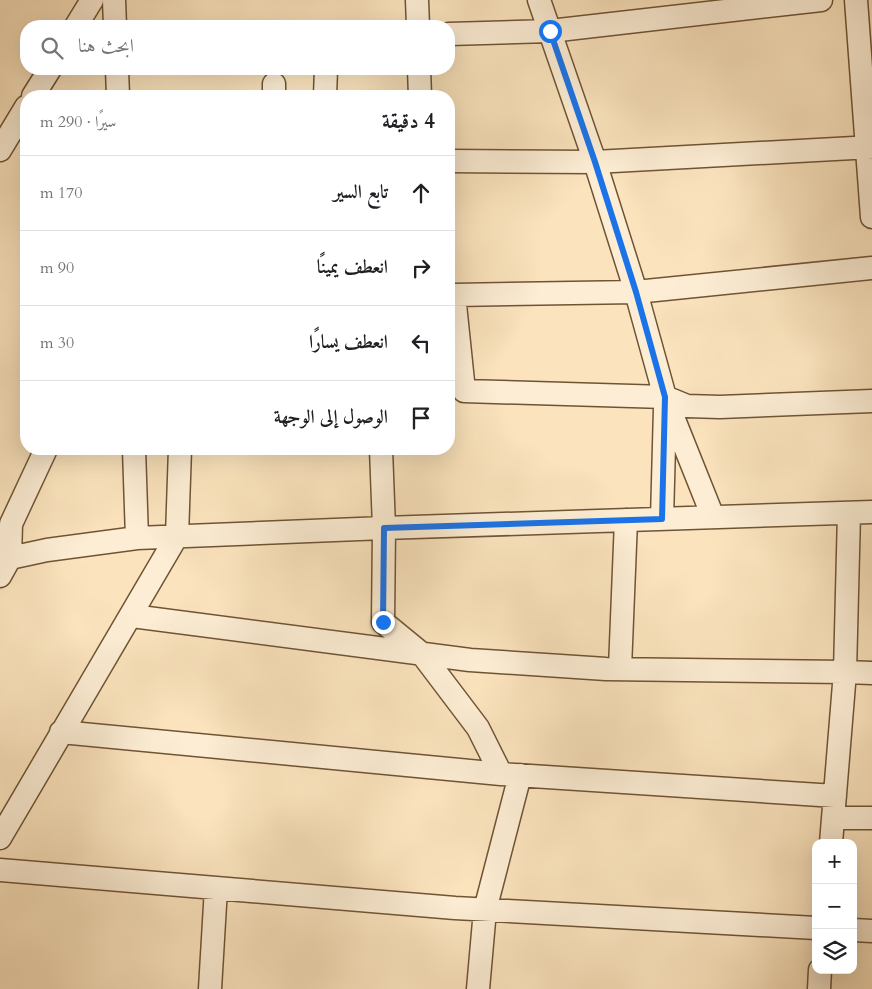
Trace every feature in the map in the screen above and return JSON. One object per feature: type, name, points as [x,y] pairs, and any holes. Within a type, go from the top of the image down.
[{"type":"street","points":[[80,20],[92,0]]},
{"type":"street","points":[[114,0],[115,20]]},
{"type":"street","points":[[417,0],[418,20]]},
{"type":"street","points":[[540,0],[595,162],[636,292],[665,397],[714,517]]},
{"type":"street","points":[[455,34],[550,31],[821,0]]},
{"type":"street","points":[[856,0],[869,147],[872,217]]},
{"type":"street","points":[[37,90],[46,75]]},
{"type":"street","points":[[117,75],[118,90]]},
{"type":"street","points":[[325,90],[326,75]]},
{"type":"street","points":[[419,75],[420,90]]},
{"type":"street","points":[[0,150],[20,117]]},
{"type":"street","points":[[455,160],[595,162],[869,147]]},
{"type":"street","points":[[455,295],[636,292],[872,268]]},
{"type":"street","points":[[455,344],[464,391],[665,397],[687,406],[720,407],[872,401]]},
{"type":"street","points":[[662,519],[665,397]]},
{"type":"street","points":[[43,455],[11,524],[5,567],[47,550],[137,538],[872,512]]},
{"type":"street","points":[[134,455],[137,538]]},
{"type":"street","points":[[0,838],[61,732],[132,616],[177,536],[180,455]]},
{"type":"street","points":[[381,455],[384,528],[383,622],[422,654],[478,728],[510,775],[485,910],[478,989]]},
{"type":"street","points":[[831,839],[846,672],[849,513]]},
{"type":"street","points":[[620,668],[626,520]]},
{"type":"street","points":[[132,616],[470,660],[606,669],[872,673]]},
{"type":"street","points":[[61,732],[510,775],[835,796]]},
{"type":"street","points":[[833,818],[872,818]]},
{"type":"street","points":[[0,870],[485,910],[812,928]]},
{"type":"street","points":[[210,989],[216,888]]},
{"type":"street","points":[[857,930],[872,931]]},
{"type":"street","points":[[819,989],[820,974]]},
{"type":"route","points":[[383,622],[384,528],[662,519],[665,397],[636,292],[595,162],[550,31]]}]
